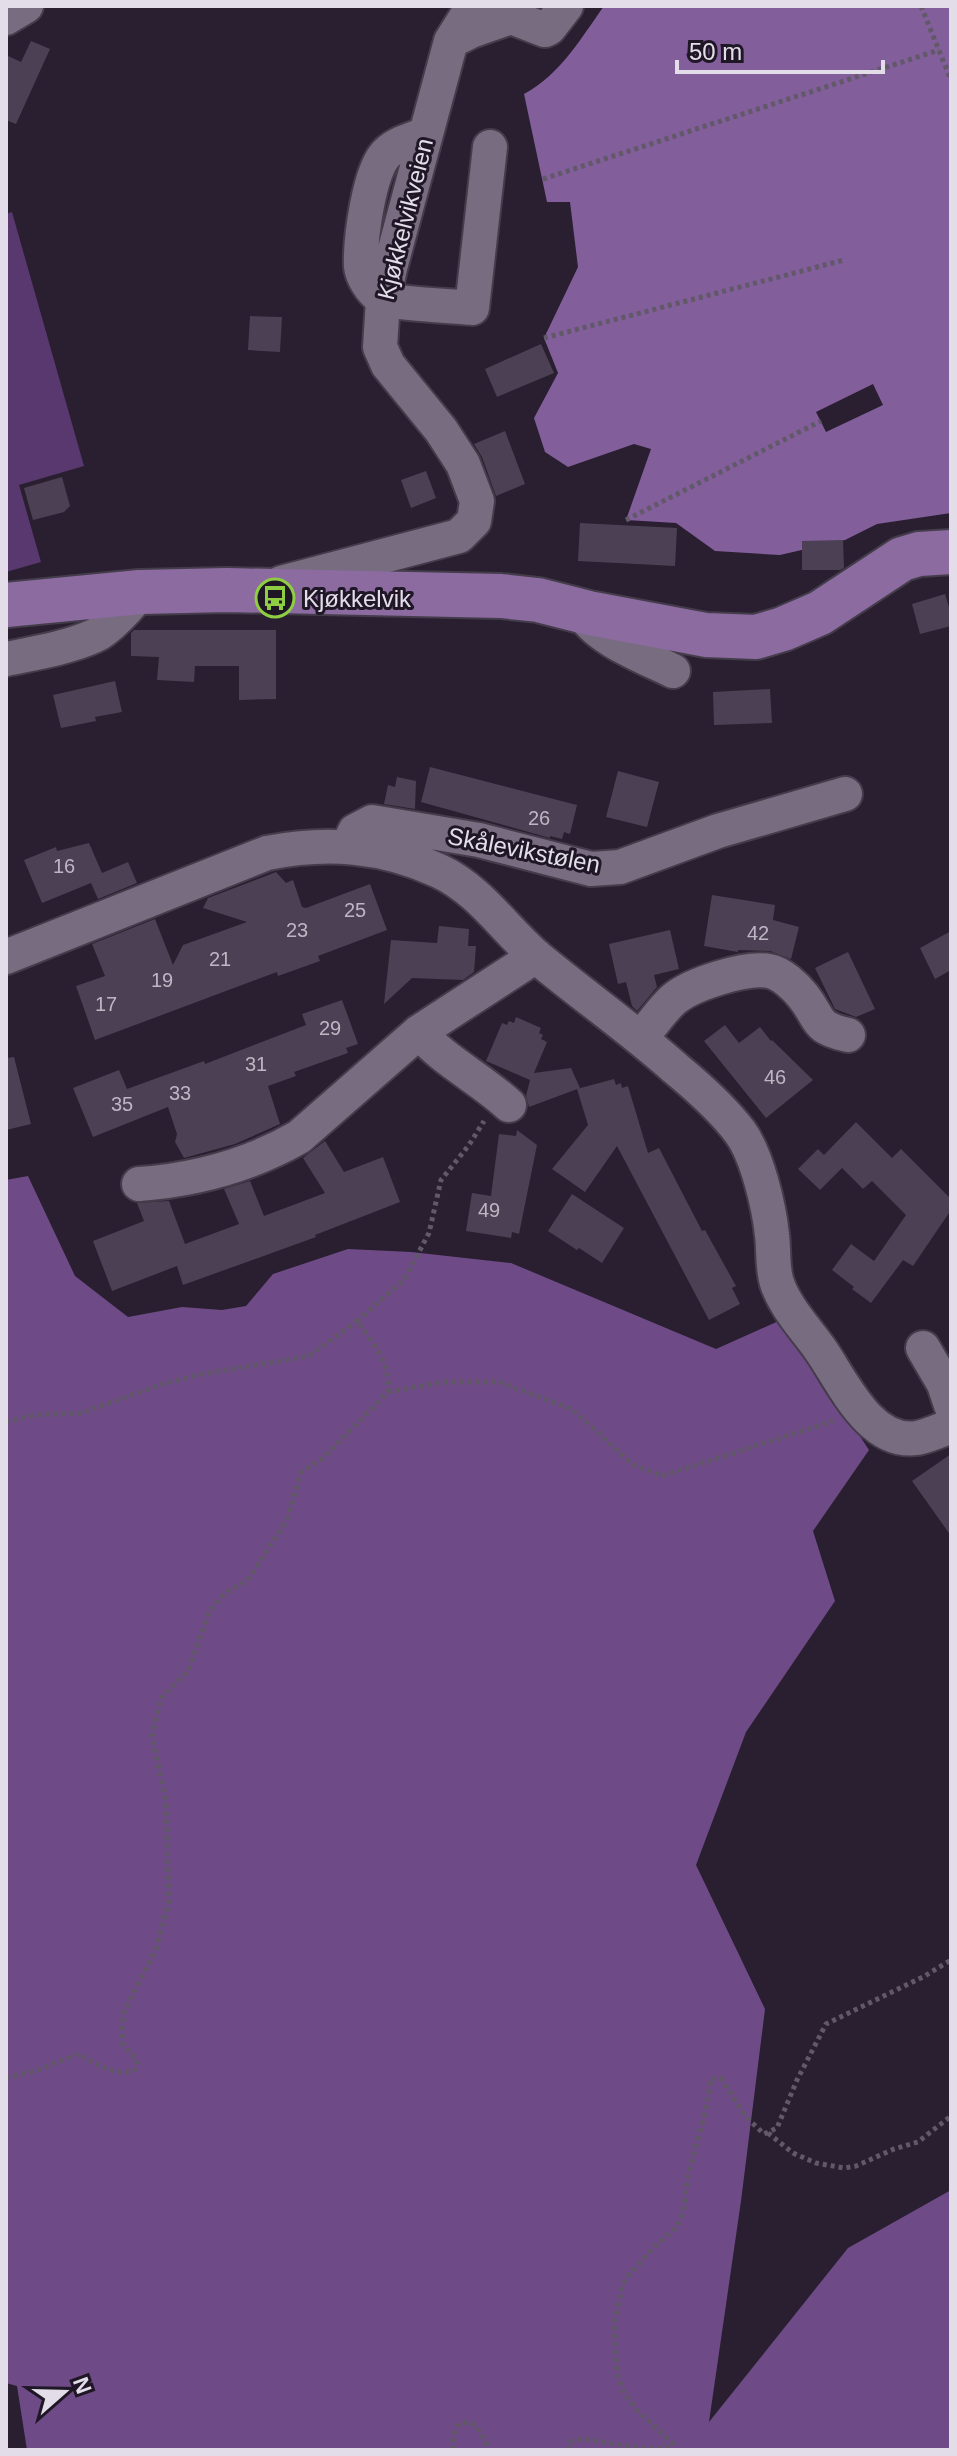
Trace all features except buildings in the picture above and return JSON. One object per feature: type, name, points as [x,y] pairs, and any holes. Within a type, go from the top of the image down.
[{"type":"main road","points":[[240,591],[501,596],[538,600],[706,635],[756,637],[820,613],[902,559],[919,554],[951,552]]},
{"type":"main road","name":"Kjøkkelvikveien","points":[[6,605],[140,592],[240,591]]},
{"type":"street","points":[[6,18],[26,6]]},
{"type":"street","name":"Kjøkkelvikveien","points":[[240,591],[459,536],[474,521],[477,501],[463,464],[441,430],[388,365],[380,347],[383,300],[451,41],[473,6]]},
{"type":"street","points":[[451,41],[511,17],[545,30],[566,6]]},
{"type":"street","points":[[383,300],[472,308],[490,147]]},
{"type":"street","points":[[6,659],[97,635],[133,603],[140,592]]},
{"type":"street","points":[[580,611],[586,621],[615,642],[673,671]]},
{"type":"street","name":"Skålevikstølen","points":[[348,846],[355,831],[372,822],[479,840],[591,869],[620,867],[718,831],[845,794]]},
{"type":"street","name":"Skålevikstølen","points":[[6,957],[267,853],[299,847],[348,846],[396,854],[442,872],[485,903],[536,956],[641,1037],[700,1089],[742,1134],[764,1185],[776,1280],[784,1299],[847,1394],[874,1425],[902,1438],[917,1438],[951,1426]]},
{"type":"street","points":[[139,1184],[177,1181],[240,1164],[299,1137],[419,1032],[536,956]]},
{"type":"street","points":[[641,1037],[673,1000],[688,989],[731,975],[771,971],[803,995],[818,1021],[828,1031],[848,1035]]},
{"type":"street","points":[[419,1032],[446,1057],[509,1105]]},
{"type":"street","points":[[923,1348],[944,1384],[951,1405]]},
{"type":"path","points":[[921,6],[951,80]]},
{"type":"path","points":[[543,179],[939,50]]},
{"type":"path","points":[[544,338],[844,260]]},
{"type":"path","points":[[626,520],[821,421]]},
{"type":"path","points":[[6,1422],[34,1415],[81,1413],[178,1380],[309,1356],[357,1321],[404,1280],[429,1233],[441,1180],[484,1121],[509,1105]]},
{"type":"path","points":[[357,1321],[385,1366],[388,1392]]},
{"type":"path","points":[[6,2078],[38,2070],[78,2054],[120,2074],[133,2072],[137,2067],[137,2060],[123,2045],[124,2012],[156,1949],[169,1901],[166,1802],[152,1736],[161,1698],[188,1671],[210,1610],[226,1592],[247,1581],[287,1520],[301,1472],[322,1459],[388,1392],[443,1382],[499,1382],[572,1409],[632,1464],[662,1476],[863,1411]]},
{"type":"path","points":[[569,2450],[570,2442],[581,2439],[642,2448],[666,2449],[672,2446],[669,2439],[630,2402],[620,2385],[614,2326],[622,2286],[627,2277],[677,2227],[683,2213],[688,2175],[711,2079],[721,2078],[746,2117],[764,2134],[768,2133],[777,2128],[826,2024],[951,1960]]},
{"type":"path","points":[[768,2133],[793,2153],[816,2163],[844,2168],[918,2142],[951,2116]]},
{"type":"path","points":[[453,2450],[452,2439],[460,2423],[470,2422],[479,2430],[490,2450]]},
{"type":"shaded area","points":[[604,6],[951,6],[951,513],[877,524],[845,540],[780,555],[715,551],[676,523],[626,520],[651,449],[634,444],[568,467],[545,452],[534,418],[558,373],[544,338],[578,267],[570,202],[547,202],[524,94],[559,66]]},
{"type":"shaded area","points":[[12,212],[84,466],[19,485],[41,562],[6,572],[6,214]]},
{"type":"shaded area","points":[[28,1176],[75,1276],[128,1317],[182,1307],[222,1310],[246,1306],[273,1274],[348,1249],[411,1252],[511,1263],[716,1349],[783,1319],[869,1450],[813,1531],[835,1601],[746,1732],[696,1865],[765,2009],[709,2422],[848,2248],[951,2190],[951,2450],[27,2450],[17,2386],[6,2383],[6,1180]]},
{"type":"pier","points":[[873,384],[883,405],[826,432],[816,412]]},
{"type":"place","name":"Kjøkkelvik","points":[[275,598]]}]
